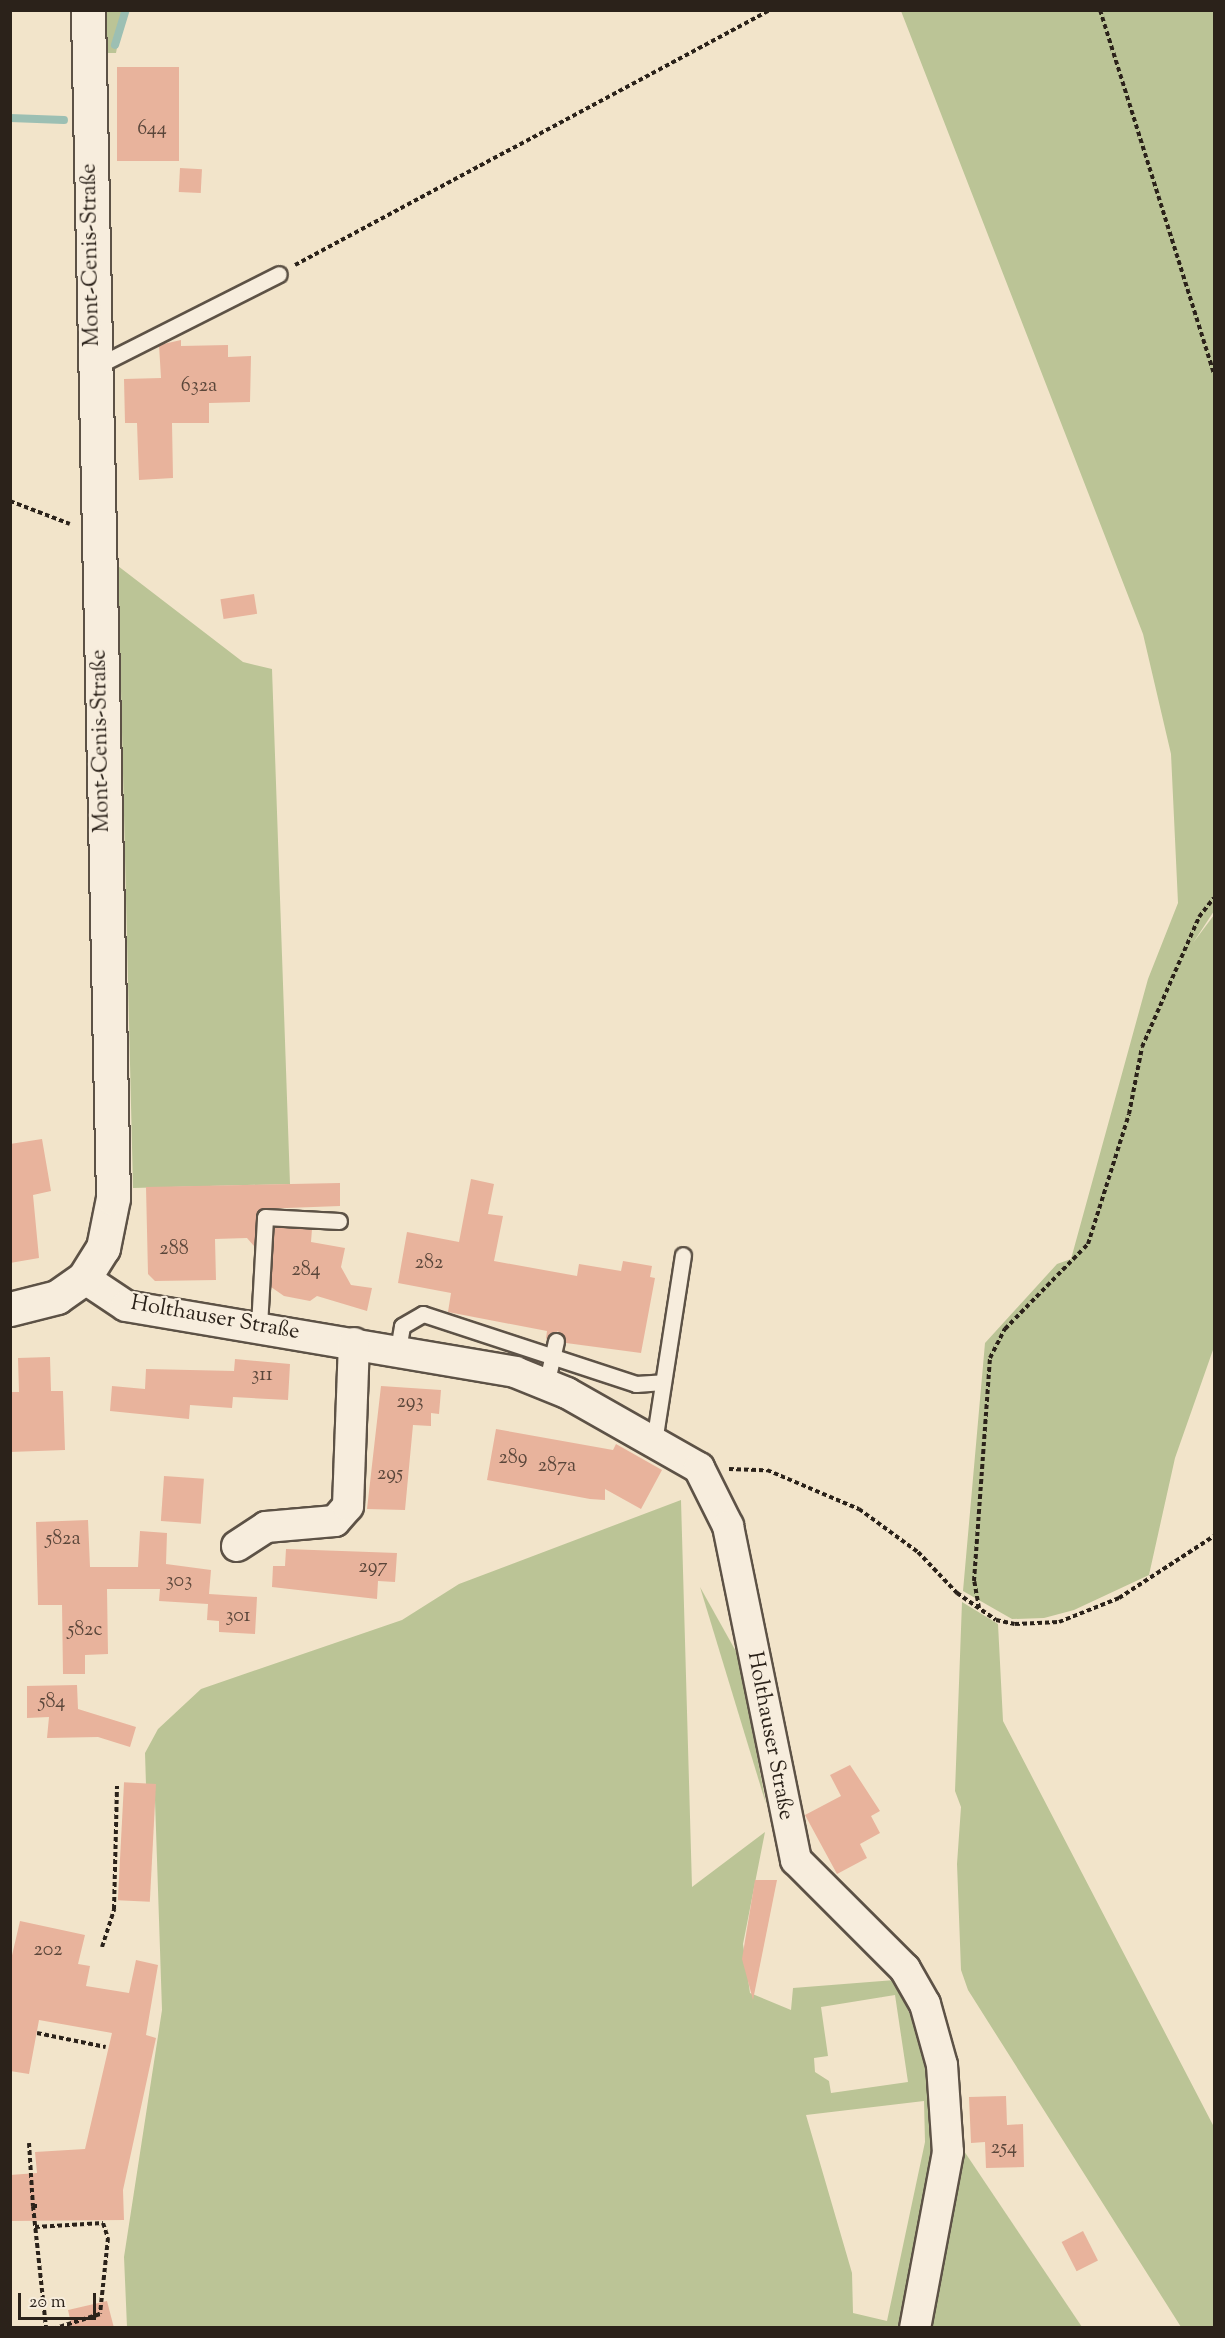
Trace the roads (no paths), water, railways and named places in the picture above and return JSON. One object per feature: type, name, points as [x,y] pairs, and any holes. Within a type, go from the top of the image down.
[{"type":"main road","name":"Mont-Cenis-Straße","points":[[10,1310],[57,1298],[84,1278],[103,1248],[113,1198],[93,368],[88,10]]},
{"type":"street","name":"Holthauser Straße","points":[[84,1278],[126,1306],[398,1349],[515,1372],[549,1370],[654,1442],[699,1468],[728,1526],[796,1860],[906,1969],[925,2004],[942,2065],[948,2152],[915,2328]]},
{"type":"street","points":[[237,1546],[266,1527],[335,1521],[348,1506],[354,1343]]},
{"type":"lane","points":[[93,368],[279,274]]},
{"type":"lane","points":[[259,1326],[265,1218],[339,1221]]},
{"type":"lane","points":[[654,1442],[683,1255]]},
{"type":"lane","points":[[398,1349],[402,1326],[423,1314],[549,1370],[636,1384],[663,1382]]},
{"type":"lane","points":[[549,1370],[556,1341]]},
{"type":"waterway","points":[[115,45],[126,10]]},
{"type":"waterway","points":[[10,118],[64,120]]}]
